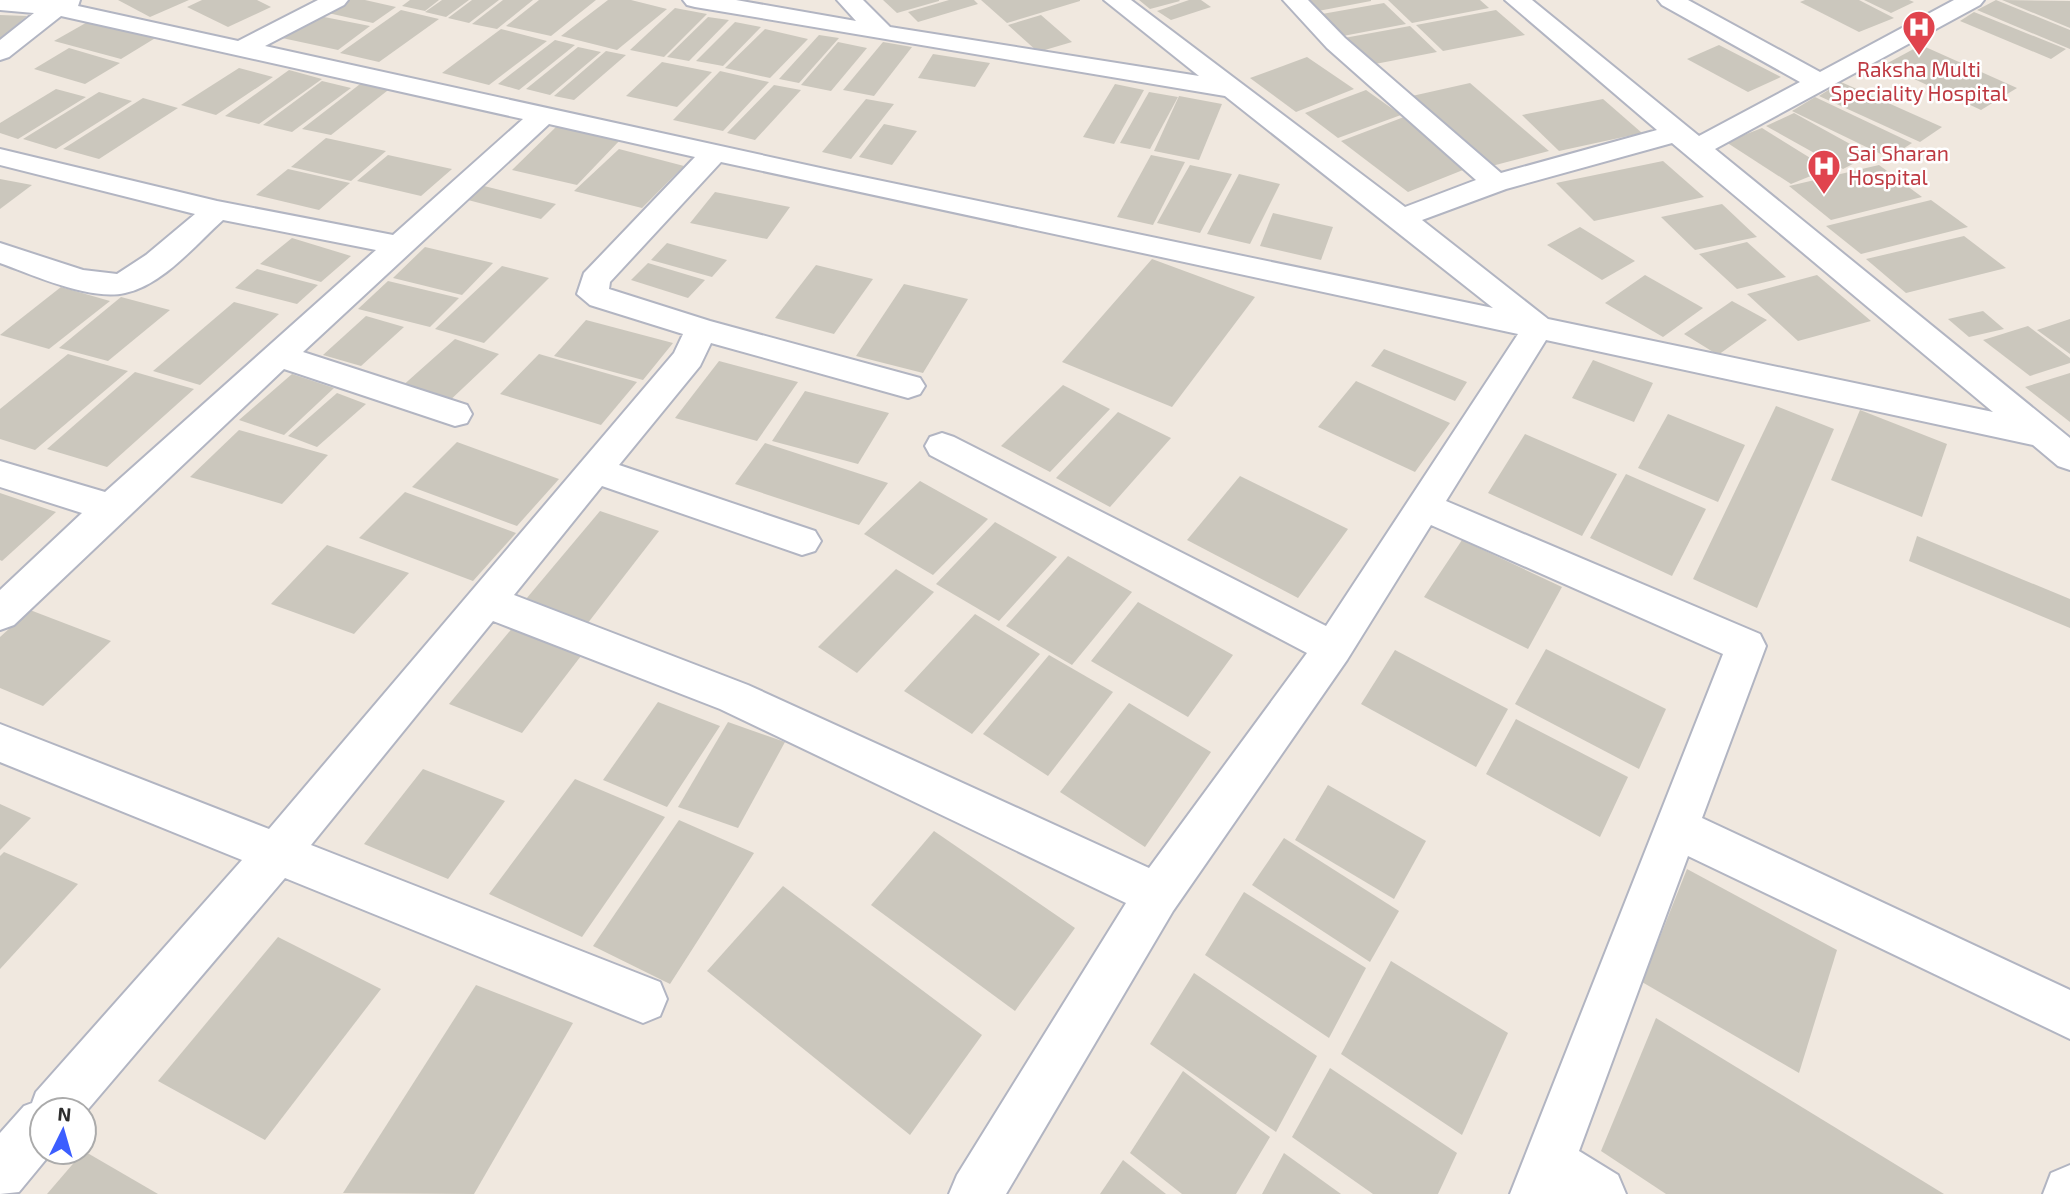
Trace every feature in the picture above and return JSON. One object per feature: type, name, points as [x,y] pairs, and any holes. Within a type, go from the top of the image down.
[{"type":"street","points":[[243,48],[336,0]]},
{"type":"street","points":[[695,0],[1234,90]]},
{"type":"street","points":[[849,0],[882,33]]},
{"type":"street","points":[[1116,0],[1401,218],[1538,328]]},
{"type":"street","points":[[1295,0],[1336,43],[1496,183]]},
{"type":"street","points":[[1517,0],[2070,457]]},
{"type":"street","points":[[1670,0],[1818,81]]},
{"type":"street","points":[[0,3],[66,3],[243,48],[714,153],[2038,433]]},
{"type":"street","points":[[0,52],[66,3]]},
{"type":"street","points":[[1401,218],[1496,183],[1687,140],[1818,81],[1956,3]]},
{"type":"street","points":[[0,614],[111,508],[543,115]]},
{"type":"street","points":[[714,153],[595,280],[593,294],[701,329],[908,386]]},
{"type":"street","points":[[0,157],[217,210],[398,245]]},
{"type":"street","points":[[0,253],[95,282],[121,284],[144,270],[217,210]]},
{"type":"street","points":[[976,1194],[1157,895],[1333,648],[1538,328]]},
{"type":"street","points":[[66,1096],[277,853],[488,601],[688,358],[701,329]]},
{"type":"street","points":[[278,355],[455,414]]},
{"type":"street","points":[[942,446],[1333,648]]},
{"type":"street","points":[[595,470],[802,541]]},
{"type":"street","points":[[0,474],[111,508]]},
{"type":"street","points":[[1423,506],[1746,646],[1543,1178],[1599,1194]]},
{"type":"street","points":[[488,601],[734,697],[1157,895]]},
{"type":"street","points":[[0,743],[643,999]]},
{"type":"street","points":[[1677,828],[2070,1015]]},
{"type":"street","points":[[0,1172],[28,1140]]},
{"type":"building","points":[[118,0],[189,0],[150,17]]},
{"type":"building","points":[[202,0],[257,0],[271,7],[228,27],[187,7]]},
{"type":"building","points":[[347,0],[365,0],[396,7],[373,23],[328,13]]},
{"type":"building","points":[[410,0],[439,0],[425,11],[402,6]]},
{"type":"building","points":[[442,0],[469,0],[446,17],[425,12]]},
{"type":"building","points":[[472,0],[499,0],[469,23],[448,18]]},
{"type":"building","points":[[503,0],[533,0],[497,29],[472,24]]},
{"type":"building","points":[[539,0],[596,0],[551,36],[506,26]]},
{"type":"building","points":[[608,0],[631,0],[667,9],[617,50],[561,36]]},
{"type":"building","points":[[883,0],[939,0],[939,1],[897,13]]},
{"type":"building","points":[[949,0],[974,0],[978,4],[918,22],[908,12]]},
{"type":"building","points":[[981,0],[1080,0],[1080,1],[1007,23]]},
{"type":"building","points":[[1139,0],[1179,0],[1180,1],[1150,9]]},
{"type":"building","points":[[1189,0],[1201,0],[1211,7],[1171,20],[1157,11]]},
{"type":"building","points":[[1307,0],[1371,0],[1371,1],[1318,11]]},
{"type":"building","points":[[1388,0],[1480,0],[1489,8],[1412,23]]},
{"type":"building","points":[[1859,0],[1894,18],[1859,32],[1800,2]]},
{"type":"building","points":[[1864,0],[1909,0],[1914,2],[1891,13]]},
{"type":"building","points":[[1996,0],[2070,30],[2070,49],[1977,10]]},
{"type":"building","points":[[2002,0],[2070,1],[2070,28]]},
{"type":"building","points":[[1384,3],[1406,24],[1343,36],[1322,14]]},
{"type":"building","points":[[675,8],[707,14],[664,57],[630,50]]},
{"type":"building","points":[[401,10],[439,19],[379,62],[340,53]]},
{"type":"building","points":[[1496,10],[1525,35],[1443,51],[1416,25]]},
{"type":"building","points":[[1974,12],[2066,49],[2051,59],[1960,21]]},
{"type":"building","points":[[0,15],[27,16],[0,39]]},
{"type":"building","points":[[314,15],[370,26],[338,50],[282,38]]},
{"type":"building","points":[[1041,15],[1072,42],[1038,52],[1008,25]]},
{"type":"building","points":[[708,17],[729,20],[689,61],[667,57]]},
{"type":"building","points":[[91,20],[157,37],[121,59],[54,41]]},
{"type":"building","points":[[735,22],[761,27],[723,66],[696,61]]},
{"type":"building","points":[[1410,26],[1437,52],[1370,65],[1344,38]]},
{"type":"building","points":[[501,29],[547,41],[489,85],[442,73]]},
{"type":"building","points":[[765,29],[808,39],[770,78],[725,68]]},
{"type":"building","points":[[819,35],[839,38],[799,83],[779,79]]},
{"type":"building","points":[[555,40],[575,45],[519,90],[498,84]]},
{"type":"building","points":[[838,42],[867,48],[831,91],[801,85]]},
{"type":"building","points":[[883,42],[912,47],[874,96],[843,90]]},
{"type":"building","points":[[1719,45],[1781,77],[1748,92],[1687,59]]},
{"type":"building","points":[[1921,45],[2017,88],[1981,110],[1884,65]]},
{"type":"building","points":[[578,47],[601,52],[550,95],[526,89]]},
{"type":"building","points":[[69,48],[120,63],[85,84],[34,69]]},
{"type":"building","points":[[606,51],[626,55],[574,100],[554,96]]},
{"type":"building","points":[[933,54],[990,63],[975,87],[918,78]]},
{"type":"building","points":[[1307,57],[1354,89],[1296,112],[1250,78]]},
{"type":"building","points":[[662,62],[712,72],[677,107],[626,96]]},
{"type":"building","points":[[239,68],[273,77],[216,115],[181,105]]},
{"type":"building","points":[[289,70],[322,79],[259,124],[225,116]]},
{"type":"building","points":[[720,71],[769,82],[723,131],[673,120]]},
{"type":"building","points":[[322,81],[351,88],[292,132],[263,125]]},
{"type":"building","points":[[364,81],[392,87],[331,135],[302,129]]},
{"type":"building","points":[[1841,82],[1942,127],[1920,142],[1819,96]]},
{"type":"building","points":[[1470,83],[1549,151],[1488,167],[1412,96]]},
{"type":"building","points":[[1115,84],[1144,90],[1114,144],[1083,137]]},
{"type":"building","points":[[774,85],[801,90],[755,140],[727,133]]},
{"type":"building","points":[[56,89],[86,97],[18,139],[0,133],[0,123]]},
{"type":"building","points":[[1366,90],[1401,115],[1338,138],[1305,113]]},
{"type":"building","points":[[99,92],[132,101],[56,149],[23,139]]},
{"type":"building","points":[[1149,92],[1178,97],[1150,149],[1120,143]]},
{"type":"building","points":[[1179,96],[1222,104],[1199,160],[1154,151]]},
{"type":"building","points":[[1815,97],[1912,143],[1889,158],[1792,111]]},
{"type":"building","points":[[143,98],[178,108],[99,159],[63,149]]},
{"type":"building","points":[[866,99],[894,104],[851,159],[822,152]]},
{"type":"building","points":[[1603,99],[1642,133],[1559,151],[1522,115]]},
{"type":"building","points":[[1794,113],[1870,155],[1843,169],[1766,126]]},
{"type":"building","points":[[1404,117],[1473,166],[1408,192],[1341,141]]},
{"type":"building","points":[[884,124],[917,131],[892,165],[859,157]]},
{"type":"building","points":[[558,125],[621,139],[577,185],[512,170]]},
{"type":"building","points":[[1762,128],[1828,169],[1791,184],[1726,142]]},
{"type":"building","points":[[326,138],[386,151],[351,181],[291,167]]},
{"type":"building","points":[[619,149],[684,166],[642,208],[574,191]]},
{"type":"building","points":[[388,155],[452,169],[421,196],[357,181]]},
{"type":"building","points":[[1151,155],[1185,162],[1153,225],[1117,217]]},
{"type":"building","points":[[1663,161],[1704,197],[1594,221],[1556,183]]},
{"type":"building","points":[[1190,165],[1232,174],[1200,233],[1157,223]]},
{"type":"building","points":[[1879,165],[1922,197],[1831,220],[1789,186]]},
{"type":"building","points":[[288,169],[350,183],[319,210],[256,195]]},
{"type":"building","points":[[1239,174],[1280,184],[1250,244],[1207,234]]},
{"type":"building","points":[[0,179],[32,185],[0,209]]},
{"type":"building","points":[[484,186],[556,204],[541,219],[468,200]]},
{"type":"building","points":[[715,192],[790,207],[767,239],[690,223]]},
{"type":"building","points":[[1931,200],[1968,227],[1861,254],[1826,226]]},
{"type":"building","points":[[1722,204],[1757,237],[1695,250],[1661,217]]},
{"type":"building","points":[[1273,213],[1333,227],[1321,260],[1260,246]]},
{"type":"building","points":[[1580,227],[1635,261],[1602,280],[1547,245]]},
{"type":"building","points":[[1964,236],[2006,268],[1906,293],[1866,259]]},
{"type":"building","points":[[292,238],[351,256],[321,282],[260,264]]},
{"type":"building","points":[[1747,242],[1786,277],[1737,289],[1699,254]]},
{"type":"building","points":[[667,243],[727,260],[712,277],[651,260]]},
{"type":"building","points":[[425,247],[493,263],[462,295],[393,278]]},
{"type":"building","points":[[1152,259],[1255,297],[1172,407],[1062,362]]},
{"type":"building","points":[[648,263],[705,280],[688,298],[631,280]]},
{"type":"building","points":[[816,265],[873,279],[834,334],[775,318]]},
{"type":"building","points":[[502,266],[549,278],[484,343],[435,329]]},
{"type":"building","points":[[257,269],[318,285],[297,304],[235,288]]},
{"type":"building","points":[[1645,275],[1703,308],[1663,337],[1605,303]]},
{"type":"building","points":[[1817,275],[1871,321],[1798,341],[1747,294]]},
{"type":"building","points":[[388,281],[459,298],[430,327],[358,309]]},
{"type":"building","points":[[904,284],[968,299],[923,373],[856,356]]},
{"type":"building","points":[[61,287],[110,301],[49,349],[0,335]]},
{"type":"building","points":[[121,297],[170,310],[108,361],[59,348]]},
{"type":"building","points":[[1732,301],[1767,320],[1718,355],[1684,334]]},
{"type":"building","points":[[234,302],[279,314],[200,385],[153,371]]},
{"type":"building","points":[[1983,311],[2004,329],[1969,337],[1948,319]]},
{"type":"building","points":[[366,316],[404,327],[361,366],[323,355]]},
{"type":"building","points":[[2070,319],[2070,354],[2037,330]]},
{"type":"building","points":[[586,320],[673,343],[643,380],[554,356]]},
{"type":"building","points":[[2028,326],[2070,358],[2070,363],[2030,376],[1983,340]]},
{"type":"building","points":[[455,339],[499,354],[445,405],[400,388]]},
{"type":"building","points":[[1384,349],[1467,382],[1455,401],[1371,366]]},
{"type":"building","points":[[68,354],[128,371],[35,450],[0,439],[0,409]]},
{"type":"building","points":[[539,354],[637,382],[601,425],[500,394]]},
{"type":"building","points":[[1593,360],[1653,383],[1634,422],[1572,398]]},
{"type":"building","points":[[719,361],[798,382],[757,441],[675,418]]},
{"type":"building","points":[[135,372],[194,389],[107,467],[47,449]]},
{"type":"building","points":[[2070,373],[2070,422],[2025,387]]},
{"type":"building","points":[[292,374],[334,388],[284,435],[239,420]]},
{"type":"building","points":[[1356,381],[1450,423],[1415,472],[1318,427]]},
{"type":"building","points":[[1063,385],[1110,409],[1050,472],[1001,446]]},
{"type":"building","points":[[805,391],[889,413],[858,464],[772,441]]},
{"type":"building","points":[[337,393],[366,404],[317,447],[288,436]]},
{"type":"building","points":[[1776,406],[1834,429],[1757,608],[1693,579]]},
{"type":"building","points":[[1860,410],[1947,444],[1922,517],[1831,480]]},
{"type":"building","points":[[1118,412],[1171,438],[1110,507],[1056,478]]},
{"type":"building","points":[[1668,414],[1745,445],[1718,502],[1638,468]]},
{"type":"building","points":[[239,430],[328,455],[282,504],[190,477]]},
{"type":"building","points":[[1525,434],[1617,474],[1582,536],[1488,493]]},
{"type":"building","points":[[457,442],[559,479],[517,526],[412,487]]},
{"type":"building","points":[[765,443],[888,483],[859,525],[735,484]]},
{"type":"building","points":[[1626,474],[1706,509],[1672,576],[1590,538]]},
{"type":"building","points":[[1240,476],[1348,529],[1298,598],[1187,540]]},
{"type":"building","points":[[920,481],[988,519],[933,575],[864,534]]},
{"type":"building","points":[[405,492],[516,533],[473,581],[359,538]]},
{"type":"building","points":[[0,493],[56,512],[2,561],[0,560]]},
{"type":"building","points":[[600,511],[659,531],[584,628],[521,605]]},
{"type":"building","points":[[995,522],[1057,557],[999,621],[936,584]]},
{"type":"building","points":[[1917,536],[2070,599],[2070,628],[1909,561]]},
{"type":"building","points":[[1462,540],[1562,587],[1528,649],[1424,597]]},
{"type":"building","points":[[327,545],[409,573],[354,634],[271,604]]},
{"type":"building","points":[[1068,556],[1132,592],[1072,665],[1006,626]]},
{"type":"building","points":[[896,569],[934,592],[857,673],[818,647]]},
{"type":"building","points":[[1138,602],[1233,655],[1188,717],[1091,661]]},
{"type":"building","points":[[30,610],[111,641],[43,706],[0,688],[0,637]]},
{"type":"building","points":[[975,614],[1040,654],[972,734],[904,691]]},
{"type":"building","points":[[514,626],[584,652],[522,733],[449,704]]},
{"type":"building","points":[[1546,649],[1666,709],[1639,769],[1515,704]]},
{"type":"building","points":[[1395,650],[1508,709],[1476,767],[1361,704]]},
{"type":"building","points":[[1049,655],[1113,692],[1048,776],[983,734]]},
{"type":"building","points":[[658,702],[720,726],[667,807],[603,780]]},
{"type":"building","points":[[1129,703],[1211,752],[1145,847],[1060,792]]},
{"type":"building","points":[[1516,719],[1628,777],[1600,837],[1486,774]]},
{"type":"building","points":[[728,722],[785,742],[738,828],[678,807]]},
{"type":"building","points":[[423,769],[505,801],[448,879],[364,844]]},
{"type":"building","points":[[575,779],[665,817],[582,937],[489,894]]},
{"type":"building","points":[[1328,785],[1426,841],[1394,899],[1295,840]]},
{"type":"building","points":[[0,804],[31,818],[0,850]]},
{"type":"building","points":[[679,820],[754,853],[670,984],[593,946]]},
{"type":"building","points":[[934,831],[1075,928],[1015,1011],[871,905]]},
{"type":"building","points":[[1284,838],[1399,911],[1370,962],[1252,885]]},
{"type":"building","points":[[4,852],[78,884],[0,969],[0,856]]},
{"type":"building","points":[[1687,869],[1837,950],[1799,1073],[1642,982]]},
{"type":"building","points":[[783,886],[982,1035],[910,1135],[707,971]]},
{"type":"building","points":[[1244,892],[1366,968],[1329,1038],[1205,955]]},
{"type":"building","points":[[278,937],[381,989],[265,1140],[158,1081]]},
{"type":"building","points":[[1391,961],[1508,1033],[1462,1135],[1341,1054]]},
{"type":"building","points":[[1194,973],[1317,1056],[1276,1132],[1150,1044]]},
{"type":"building","points":[[476,985],[573,1023],[474,1194],[343,1193]]},
{"type":"building","points":[[1656,1018],[1944,1194],[1666,1194],[1601,1151]]},
{"type":"building","points":[[1330,1068],[1457,1153],[1438,1194],[1373,1194],[1292,1137]]},
{"type":"building","points":[[1183,1071],[1270,1137],[1236,1194],[1182,1194],[1130,1153]]},
{"type":"building","points":[[1284,1153],[1341,1194],[1262,1194]]},
{"type":"building","points":[[98,1159],[158,1194],[47,1194],[71,1166],[98,1166]]},
{"type":"building","points":[[1123,1160],[1166,1194],[1100,1194]]},
{"type":"place","name":"Raksha Multi Speciality Hospital","points":[[1919,57]]},
{"type":"place","name":"Sai Sharan Hospital","points":[[1824,196]]}]
